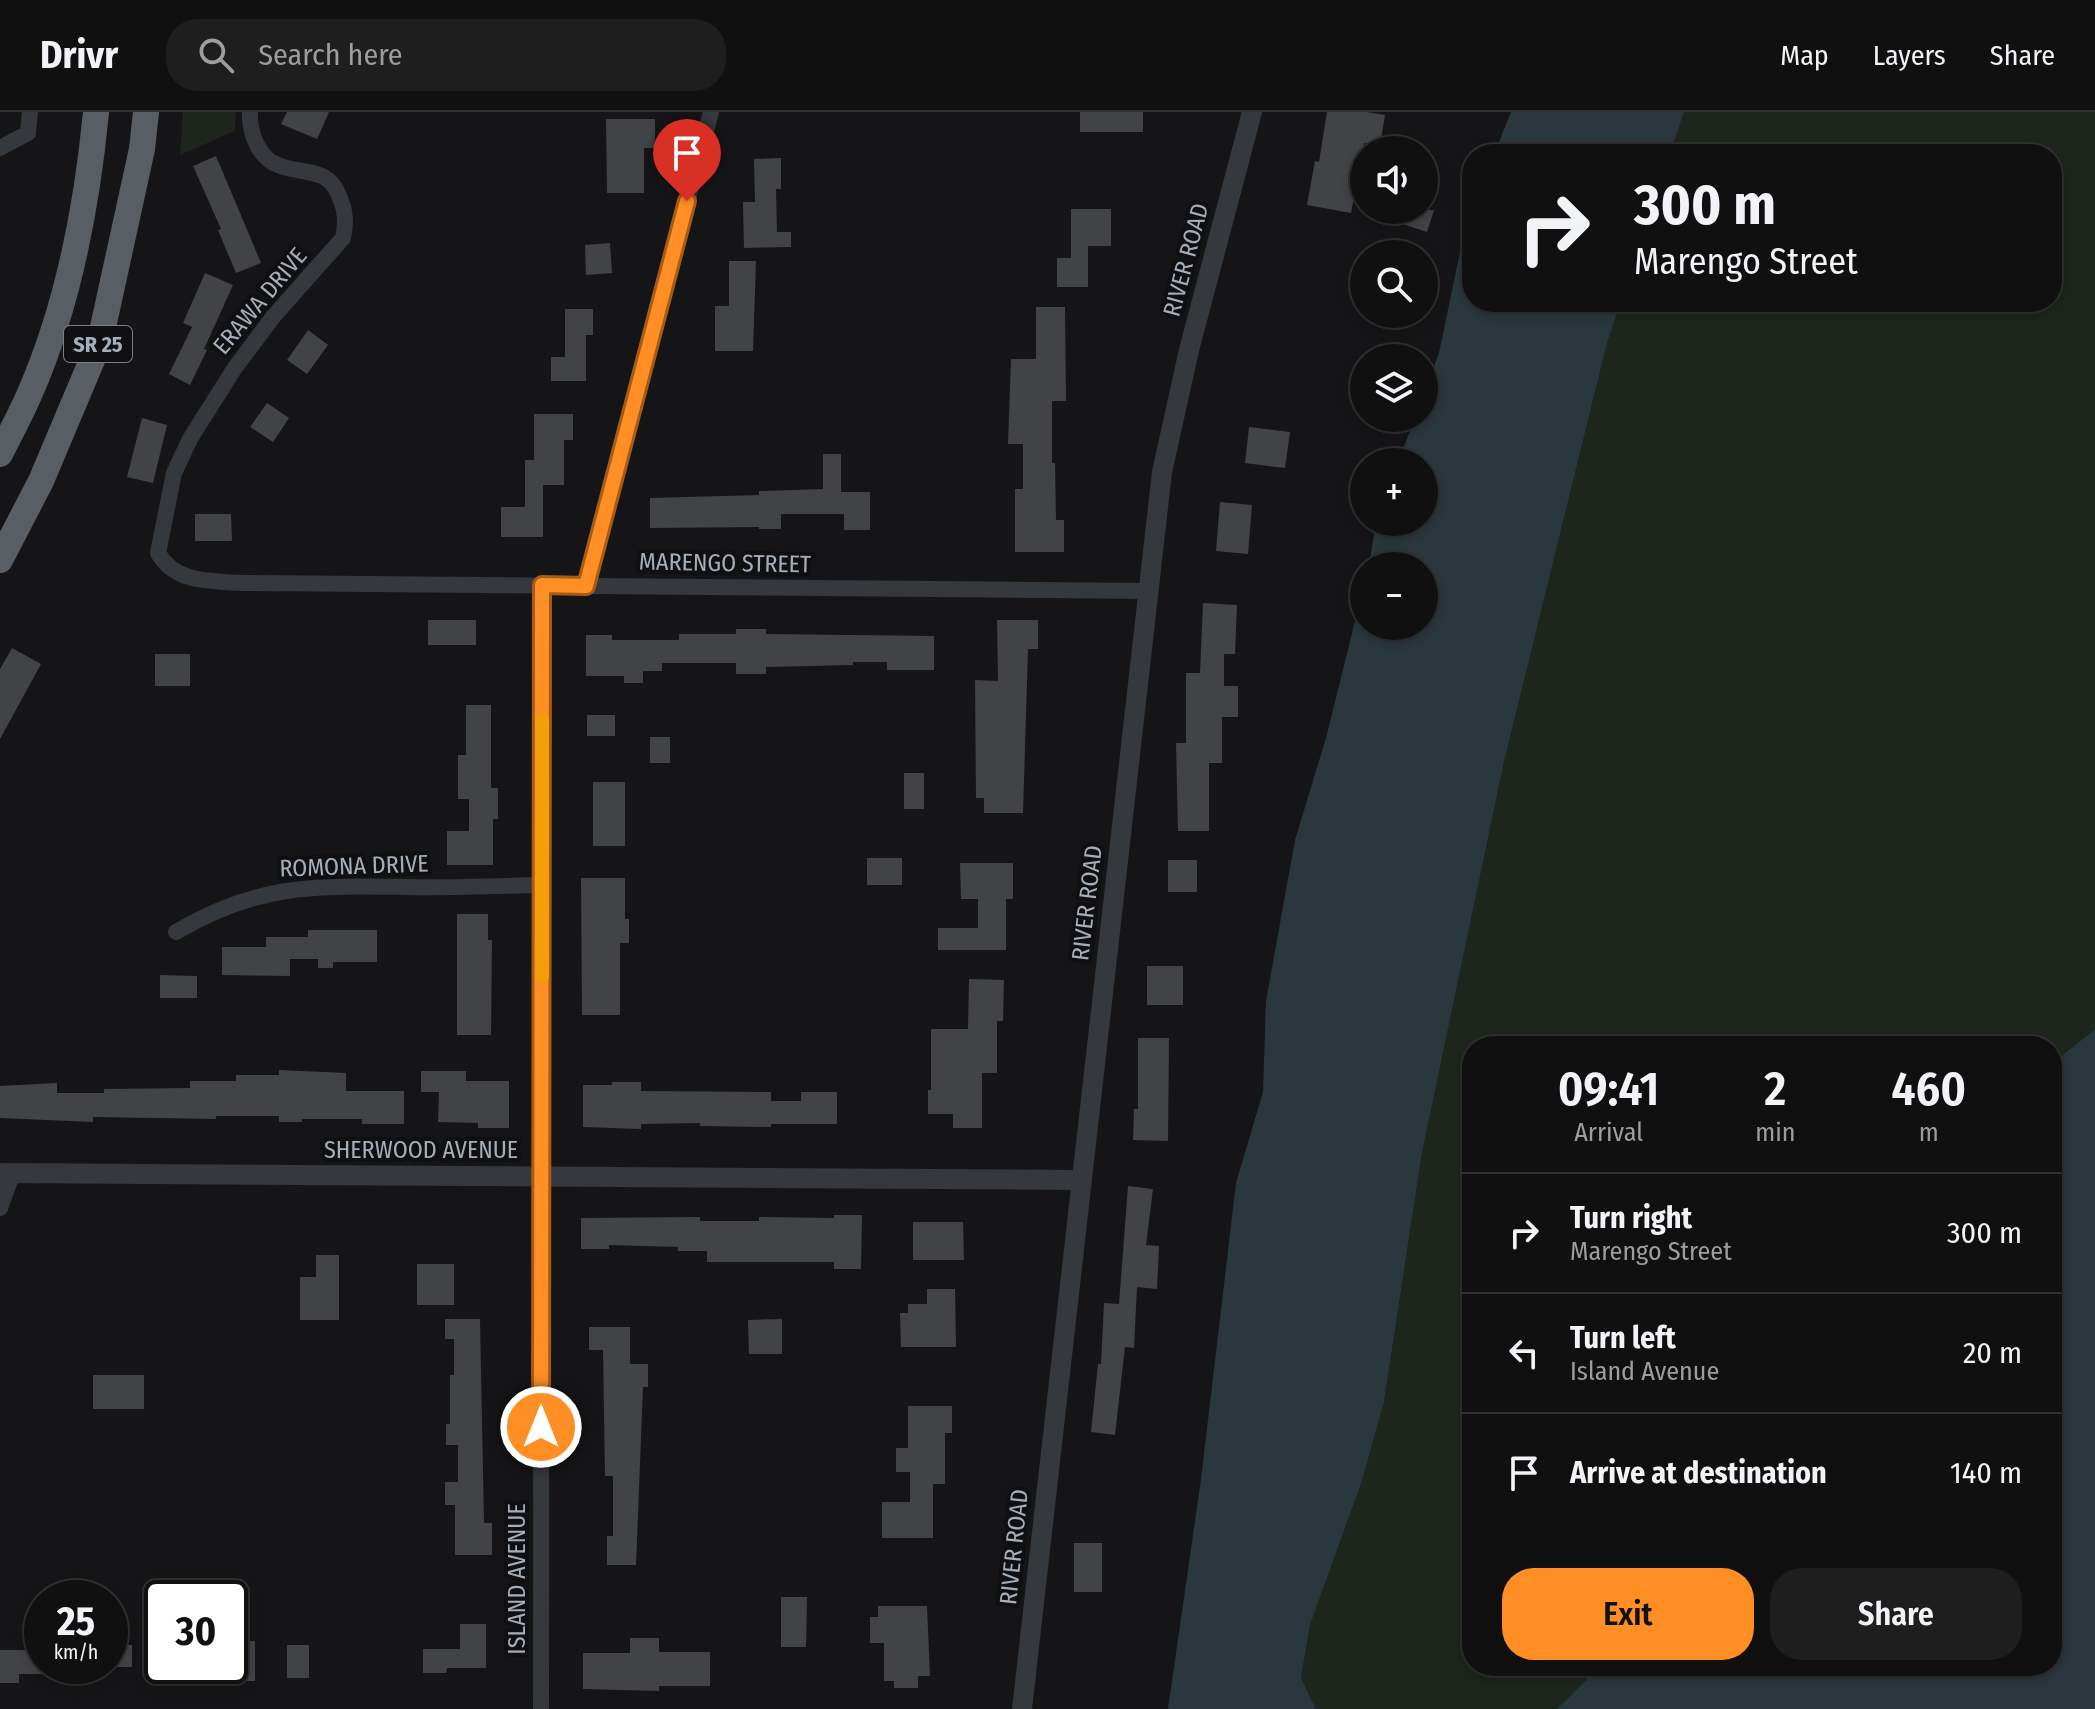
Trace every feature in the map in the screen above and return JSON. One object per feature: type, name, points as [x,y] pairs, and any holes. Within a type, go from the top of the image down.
[{"type":"highway","name":"SR 25","points":[[0,454],[31,392],[59,312],[78,234],[96,112]]},
{"type":"highway","name":"SR 25","points":[[0,560],[41,481],[100,341],[142,149],[146,112]]},
{"type":"street","points":[[0,148],[28,133],[30,112]]},
{"type":"street","name":"ERAWA DRIVE","points":[[163,561],[158,553],[174,473],[190,439],[234,369],[273,317],[343,238],[346,227],[344,208],[336,188],[322,176],[271,162],[253,136],[250,112]]},
{"type":"street","points":[[586,586],[711,112]]},
{"type":"street","name":"RIVER ROAD","points":[[1022,1709],[1162,472],[1189,350],[1252,112]]},
{"type":"street","name":"MARENGO STREET","points":[[163,561],[181,575],[242,583],[1149,591]]},
{"type":"street","name":"ISLAND AVENUE","points":[[541,1709],[542,585]]},
{"type":"street","name":"ROMONA DRIVE","points":[[176,932],[209,912],[255,897],[303,887],[542,885]]},
{"type":"street","points":[[0,1208],[7,1172]]},
{"type":"street","name":"SHERWOOD AVENUE","points":[[7,1172],[1081,1180]]},
{"type":"shaded area","points":[[183,112],[236,112],[235,131],[180,155]]},
{"type":"shaded area","points":[[1511,112],[1684,112],[1673,144],[1498,144]]},
{"type":"shaded area","points":[[1684,112],[2095,112],[2095,1029],[2062,1056],[2062,1036],[1462,1036],[1462,1676],[1590,1676],[1557,1709],[1316,1709],[1301,1678],[1310,1625],[1362,1481],[1384,1402],[1422,1153],[1504,762],[1607,343],[1618,312],[2062,312],[2062,144],[1673,144]]},
{"type":"shaded area","points":[[1462,242],[1462,312],[1618,312],[1607,343],[1504,762],[1422,1153],[1384,1402],[1362,1481],[1310,1625],[1301,1678],[1316,1709],[1168,1709],[1201,1479],[1236,1183],[1263,1092],[1266,1001],[1295,840],[1326,738],[1350,640],[1438,640],[1438,552],[1371,552],[1374,536],[1438,536],[1438,448],[1403,448],[1410,432],[1438,432],[1438,356]]},
{"type":"shaded area","points":[[2095,1029],[2095,1709],[1557,1709],[1590,1676],[2062,1676],[2062,1056]]},
{"type":"building","points":[[287,112],[329,112],[317,139],[281,124]]},
{"type":"building","points":[[1080,112],[1143,112],[1143,132],[1080,132]]},
{"type":"building","points":[[1327,112],[1385,115],[1382,136],[1350,136],[1350,213],[1307,205],[1315,161],[1319,162]]},
{"type":"building","points":[[606,119],[655,119],[655,148],[644,148],[644,193],[607,193]]},
{"type":"building","points":[[216,156],[261,263],[236,273],[218,230],[221,229],[193,166]]},
{"type":"building","points":[[781,158],[781,189],[776,189],[777,232],[791,232],[791,247],[744,248],[743,202],[755,202],[754,159]]},
{"type":"building","points":[[1071,209],[1111,209],[1111,246],[1088,246],[1088,287],[1057,287],[1057,258],[1071,258]]},
{"type":"building","points":[[1403,224],[1430,224],[1427,232]]},
{"type":"building","points":[[610,243],[612,273],[586,275],[585,245]]},
{"type":"building","points":[[729,261],[756,261],[753,351],[715,351],[715,306],[729,306]]},
{"type":"building","points":[[205,273],[233,285],[190,385],[169,374],[192,327],[183,323]]},
{"type":"building","points":[[1036,307],[1065,307],[1066,401],[1052,401],[1056,520],[1064,520],[1064,552],[1015,552],[1015,489],[1023,489],[1023,444],[1008,444],[1011,359],[1036,359]]},
{"type":"building","points":[[565,309],[593,309],[593,335],[586,335],[586,381],[551,381],[551,357],[565,357]]},
{"type":"building","points":[[308,330],[328,345],[307,374],[287,360]]},
{"type":"building","points":[[267,403],[289,418],[273,442],[250,427]]},
{"type":"building","points":[[534,414],[573,414],[573,440],[564,440],[564,485],[543,485],[543,537],[501,537],[501,507],[525,507],[525,460],[534,460]]},
{"type":"building","points":[[142,418],[167,425],[153,483],[127,477]]},
{"type":"building","points":[[1249,427],[1290,432],[1285,468],[1245,463]]},
{"type":"building","points":[[823,454],[841,454],[841,492],[870,492],[870,530],[844,530],[844,514],[781,514],[781,529],[650,528],[650,498],[759,495],[759,491],[823,489]]},
{"type":"building","points":[[1220,502],[1252,505],[1248,554],[1216,551]]},
{"type":"building","points":[[195,514],[231,514],[232,541],[195,541]]},
{"type":"building","points":[[1203,603],[1237,605],[1235,654],[1224,654],[1224,686],[1238,686],[1238,717],[1222,717],[1222,763],[1209,763],[1209,831],[1178,831],[1176,743],[1186,743],[1186,673],[1200,673]]},
{"type":"building","points":[[428,620],[476,620],[476,645],[428,645]]},
{"type":"building","points":[[997,620],[1038,620],[1038,649],[1028,649],[1023,813],[984,813],[984,798],[976,798],[975,680],[998,681]]},
{"type":"building","points":[[736,629],[766,629],[766,634],[934,636],[934,670],[887,670],[887,662],[853,662],[853,665],[766,667],[766,674],[736,674],[736,663],[662,663],[662,671],[643,671],[643,683],[624,683],[624,676],[586,676],[586,635],[612,635],[612,640],[679,640],[679,634],[736,634]]},
{"type":"building","points":[[12,648],[41,664],[0,739],[0,669]]},
{"type":"building","points":[[155,654],[190,654],[190,686],[155,686]]},
{"type":"building","points":[[466,705],[491,705],[491,788],[498,788],[498,819],[493,819],[493,865],[447,865],[447,831],[469,831],[469,799],[458,799],[458,755],[466,755]]},
{"type":"building","points":[[587,715],[615,715],[615,736],[587,736]]},
{"type":"building","points":[[650,737],[670,737],[670,763],[650,763]]},
{"type":"building","points":[[904,773],[924,773],[924,809],[904,809]]},
{"type":"building","points":[[593,782],[625,782],[625,846],[593,846]]},
{"type":"building","points":[[867,858],[902,858],[902,885],[867,885]]},
{"type":"building","points":[[1168,860],[1197,860],[1197,892],[1168,892]]},
{"type":"building","points":[[960,863],[1013,863],[1013,899],[1006,899],[1006,950],[938,950],[938,928],[978,928],[978,899],[961,899]]},
{"type":"building","points":[[581,878],[625,878],[625,919],[629,919],[629,943],[620,943],[620,1015],[582,1015]]},
{"type":"building","points":[[457,914],[488,914],[488,940],[492,940],[491,1035],[457,1035]]},
{"type":"building","points":[[308,930],[377,930],[377,962],[333,962],[333,968],[318,968],[318,959],[290,959],[290,976],[222,975],[222,947],[266,947],[266,937],[308,937]]},
{"type":"building","points":[[1147,966],[1183,966],[1183,1005],[1147,1005]]},
{"type":"building","points":[[160,975],[197,976],[197,998],[160,998]]},
{"type":"building","points":[[969,979],[1004,980],[1003,1021],[997,1021],[997,1073],[982,1073],[982,1128],[953,1128],[953,1114],[928,1114],[931,1029],[968,1029]]},
{"type":"building","points":[[1138,1038],[1169,1038],[1168,1141],[1133,1140],[1134,1109],[1138,1109]]},
{"type":"building","points":[[279,1070],[346,1073],[346,1091],[404,1091],[404,1124],[362,1124],[362,1119],[279,1122],[279,1116],[216,1116],[216,1119],[93,1117],[93,1122],[0,1118],[0,1086],[57,1083],[57,1093],[104,1093],[104,1089],[190,1088],[190,1081],[236,1081],[236,1075],[279,1075]]},
{"type":"building","points":[[421,1071],[466,1071],[466,1081],[509,1081],[509,1128],[478,1128],[478,1123],[438,1122],[439,1092],[421,1092]]},
{"type":"building","points":[[612,1082],[641,1082],[641,1091],[771,1092],[771,1101],[801,1101],[801,1092],[837,1092],[837,1124],[771,1124],[771,1127],[641,1124],[641,1129],[583,1127],[583,1085],[612,1085]]},
{"type":"building","points":[[1128,1186],[1153,1189],[1146,1245],[1159,1246],[1157,1289],[1137,1287],[1134,1348],[1125,1347],[1115,1435],[1091,1432],[1098,1364],[1101,1364],[1104,1303],[1119,1304]]},
{"type":"building","points":[[834,1215],[862,1215],[861,1269],[834,1269],[834,1262],[707,1262],[707,1251],[678,1251],[678,1247],[609,1245],[609,1249],[581,1249],[581,1218],[700,1217],[700,1221],[759,1221],[759,1217],[834,1218]]},
{"type":"building","points":[[913,1222],[963,1222],[964,1260],[913,1260]]},
{"type":"building","points":[[316,1255],[339,1255],[339,1320],[300,1320],[300,1277],[316,1277]]},
{"type":"building","points":[[417,1264],[454,1264],[454,1305],[417,1305]]},
{"type":"building","points":[[927,1289],[955,1289],[956,1347],[901,1347],[900,1313],[908,1313],[908,1304],[927,1304]]},
{"type":"building","points":[[445,1319],[480,1319],[484,1523],[492,1523],[492,1555],[455,1555],[455,1505],[445,1505],[445,1482],[458,1482],[458,1445],[446,1445],[446,1424],[450,1424],[450,1375],[454,1375],[454,1339],[445,1339]]},
{"type":"building","points":[[782,1319],[782,1354],[749,1354],[748,1320]]},
{"type":"building","points":[[589,1327],[630,1327],[630,1364],[648,1364],[648,1387],[643,1387],[636,1565],[607,1565],[607,1536],[613,1536],[613,1476],[605,1476],[603,1350],[589,1350]]},
{"type":"building","points":[[93,1375],[144,1375],[144,1409],[93,1409]]},
{"type":"building","points":[[908,1406],[952,1406],[952,1433],[945,1433],[945,1484],[933,1484],[933,1538],[882,1538],[882,1502],[910,1502],[910,1472],[896,1472],[896,1448],[908,1448]]},
{"type":"building","points":[[1074,1543],[1102,1543],[1102,1592],[1074,1592]]},
{"type":"building","points":[[781,1597],[807,1597],[806,1647],[781,1647]]},
{"type":"building","points":[[878,1606],[927,1606],[930,1676],[918,1676],[918,1688],[894,1688],[894,1681],[884,1681],[884,1643],[870,1643],[870,1617],[878,1617]]},
{"type":"building","points":[[460,1624],[486,1624],[486,1668],[447,1668],[446,1673],[423,1673],[423,1649],[460,1649]]},
{"type":"building","points":[[630,1638],[659,1638],[659,1652],[710,1652],[710,1686],[659,1686],[659,1691],[583,1689],[583,1653],[630,1653]]},
{"type":"building","points":[[248,1641],[255,1641],[255,1681],[248,1681]]},
{"type":"building","points":[[128,1645],[132,1645],[132,1667],[128,1667]]},
{"type":"building","points":[[287,1645],[309,1645],[309,1678],[287,1678]]},
{"type":"building","points":[[0,1650],[24,1650],[24,1674],[19,1674],[19,1683],[0,1683]]},
{"type":"slow traffic","points":[[542,720],[542,976]]},
{"type":"route","points":[[541,1427],[542,585],[586,586],[687,201]]}]
